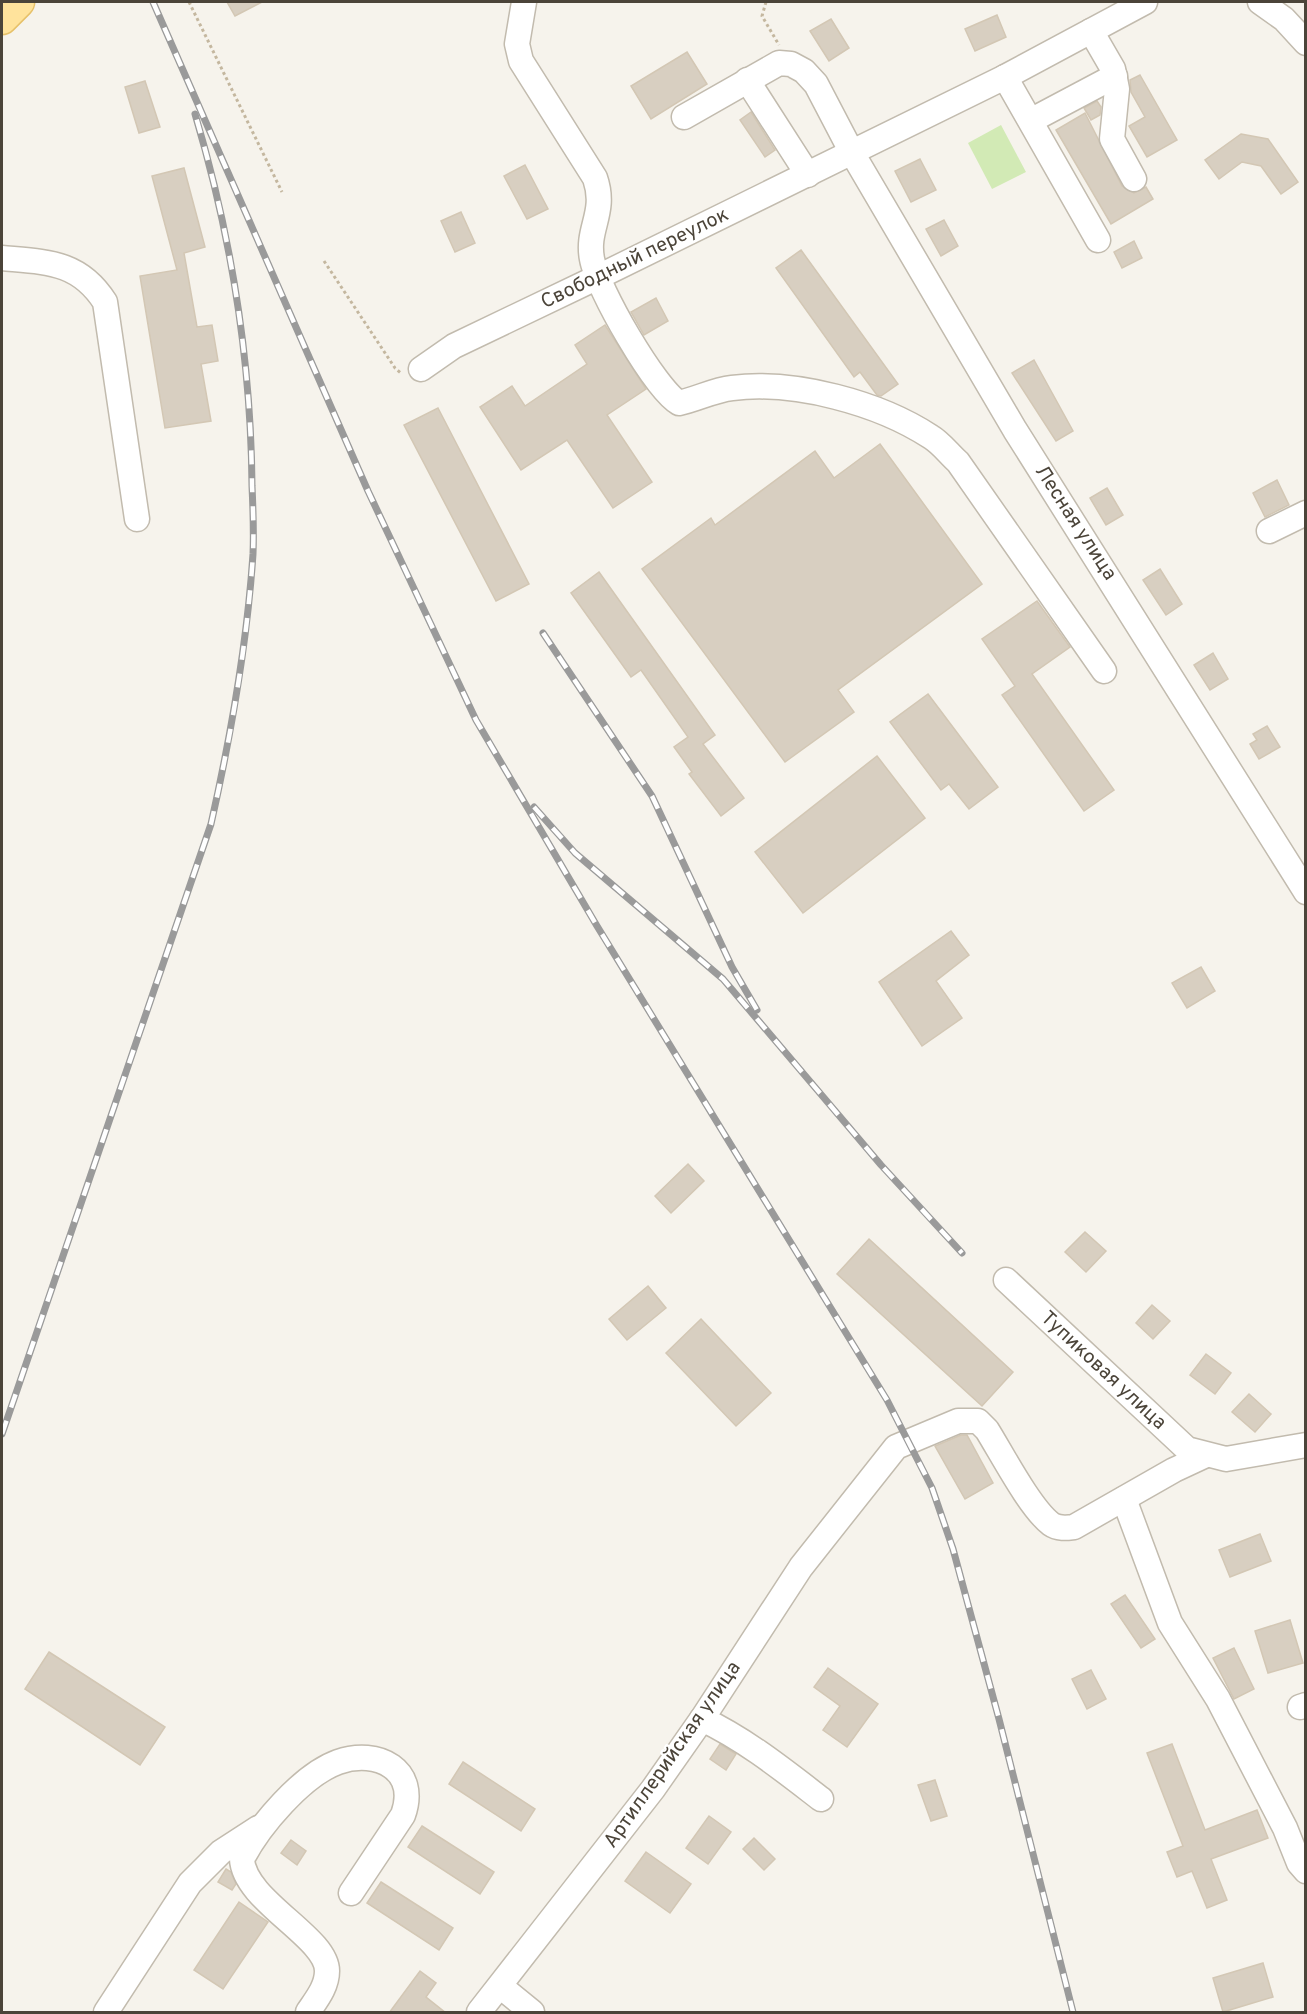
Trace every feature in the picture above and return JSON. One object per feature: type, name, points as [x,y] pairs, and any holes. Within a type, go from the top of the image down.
[{"type":"main road","points":[[2,19],[19,2]]},
{"type":"lane","points":[[524,2],[518,44],[521,61],[595,178],[599,191],[599,211],[591,247],[592,261],[598,278],[638,351],[669,397],[679,403],[731,388],[774,387],[858,403],[897,417],[934,438],[958,462],[1104,672]]},
{"type":"lane","points":[[1260,2],[1284,19],[1305,43]]},
{"type":"lane","name":"Свободный переулок","points":[[421,369],[454,346],[598,278],[1005,77],[1136,4]]},
{"type":"lane","points":[[1091,31],[1111,63],[1115,76],[1117,96],[1112,139],[1134,179]]},
{"type":"lane","points":[[684,117],[772,65],[791,64]]},
{"type":"lane","name":"Лесная улица","points":[[791,64],[804,71],[816,84],[851,152],[1016,430],[1305,892]]},
{"type":"lane","points":[[1032,120],[1115,76]]},
{"type":"lane","points":[[1005,77],[1032,120],[1098,240]]},
{"type":"lane","points":[[747,80],[808,175]]},
{"type":"lane","points":[[2,258],[45,262],[71,268],[87,278],[105,302],[137,519]]},
{"type":"lane","points":[[1269,531],[1305,513]]},
{"type":"lane","name":"Тупиковая улица","points":[[1005,1280],[1187,1449],[1204,1456]]},
{"type":"lane","name":"Артиллерийская улица","points":[[479,2013],[652,1789],[702,1719],[801,1567],[896,1447],[958,1420],[978,1421],[987,1430],[1034,1504],[1052,1525],[1061,1528],[1074,1527],[1124,1499]]},
{"type":"lane","points":[[1305,1445],[1226,1459],[1204,1456],[1173,1470],[1124,1499],[1170,1623],[1218,1699],[1305,1871]]},
{"type":"lane","points":[[702,1719],[727,1731],[770,1759],[820,1798]]},
{"type":"lane","points":[[106,2013],[190,1883],[221,1852],[267,1821],[307,1783],[338,1762],[380,1760],[394,1768],[404,1778],[409,1792],[407,1804],[403,1815],[351,1893]]},
{"type":"lane","points":[[267,1821],[250,1844],[242,1860],[242,1867],[260,1893],[324,1958],[326,1981],[308,2013]]},
{"type":"lane","points":[[500,1986],[532,2013]]},
{"type":"path","points":[[189,2],[282,192]]},
{"type":"path","points":[[766,2],[762,16],[791,64]]},
{"type":"path","points":[[324,261],[395,368],[402,374],[412,374],[421,369]]},
{"type":"green space","points":[[1001,125],[1026,172],[992,189],[968,143]]},
{"type":"building","points":[[227,2],[262,2],[235,16]]},
{"type":"building","points":[[997,15],[1006,37],[975,51],[965,29]]},
{"type":"building","points":[[831,19],[849,48],[829,61],[810,31]]},
{"type":"building","points":[[687,52],[707,84],[651,119],[631,86]]},
{"type":"building","points":[[1140,75],[1177,140],[1147,157],[1129,126],[1145,117],[1131,92],[1130,80]]},
{"type":"building","points":[[145,81],[160,127],[139,133],[125,87]]},
{"type":"building","points":[[1097,101],[1101,107],[1100,115],[1091,120],[1084,108]]},
{"type":"building","points":[[751,112],[775,150],[765,157],[740,120]]},
{"type":"building","points":[[1085,113],[1122,186],[1134,193],[1146,187],[1153,199],[1111,224],[1056,130]]},
{"type":"building","points":[[1241,134],[1268,139],[1298,182],[1281,194],[1261,166],[1242,162],[1219,179],[1205,160]]},
{"type":"building","points":[[920,159],[936,190],[911,202],[895,171]]},
{"type":"building","points":[[525,165],[548,209],[527,219],[504,176]]},
{"type":"building","points":[[184,168],[205,247],[184,253],[197,327],[212,325],[218,361],[201,364],[211,421],[165,428],[140,276],[177,270],[152,176]]},
{"type":"building","points":[[461,212],[475,243],[455,252],[441,221]]},
{"type":"building","points":[[944,220],[958,246],[941,256],[926,229]]},
{"type":"building","points":[[1134,241],[1142,258],[1122,268],[1114,252]]},
{"type":"building","points":[[801,250],[898,384],[881,396],[877,395],[860,372],[854,377],[776,268]]},
{"type":"building","points":[[656,298],[668,321],[644,335],[631,312]]},
{"type":"building","points":[[605,325],[646,389],[607,415],[652,482],[613,508],[567,440],[521,470],[480,407],[512,386],[525,406],[587,364],[575,345]]},
{"type":"building","points":[[1034,360],[1073,431],[1056,441],[1012,373]]},
{"type":"building","points":[[438,408],[529,584],[496,601],[404,425]]},
{"type":"building","points":[[880,444],[982,584],[838,690],[854,712],[785,762],[642,569],[711,518],[715,525],[815,451],[834,478]]},
{"type":"building","points":[[1277,480],[1289,505],[1265,517],[1253,493]]},
{"type":"building","points":[[1107,488],[1123,515],[1106,525],[1090,498]]},
{"type":"building","points":[[1160,569],[1182,604],[1166,615],[1143,580]]},
{"type":"building","points":[[599,572],[715,735],[703,744],[744,798],[721,816],[689,774],[692,772],[674,747],[688,737],[641,670],[631,677],[571,593]]},
{"type":"building","points":[[1037,601],[1070,647],[1032,674],[1114,790],[1084,811],[1002,695],[1015,686],[982,639]]},
{"type":"building","points":[[1213,653],[1228,679],[1210,690],[1194,665]]},
{"type":"building","points":[[928,694],[998,787],[969,809],[949,784],[941,790],[890,722]]},
{"type":"building","points":[[1267,726],[1280,747],[1259,759],[1250,744],[1257,740],[1253,734]]},
{"type":"building","points":[[877,756],[925,818],[803,913],[755,852]]},
{"type":"building","points":[[951,931],[969,955],[936,981],[962,1018],[922,1046],[879,982]]},
{"type":"building","points":[[1201,967],[1215,991],[1187,1008],[1172,983]]},
{"type":"building","points":[[688,1164],[704,1181],[671,1213],[655,1196]]},
{"type":"building","points":[[1085,1232],[1106,1251],[1086,1272],[1065,1252]]},
{"type":"building","points":[[869,1239],[1013,1372],[982,1406],[837,1274]]},
{"type":"building","points":[[648,1286],[666,1308],[627,1340],[609,1319]]},
{"type":"building","points":[[1152,1305],[1170,1321],[1153,1339],[1136,1323]]},
{"type":"building","points":[[701,1319],[771,1393],[736,1426],[666,1353]]},
{"type":"building","points":[[1206,1354],[1231,1373],[1215,1394],[1190,1375]]},
{"type":"building","points":[[1249,1394],[1271,1414],[1255,1432],[1232,1412]]},
{"type":"building","points":[[961,1435],[967,1435],[993,1483],[965,1499],[935,1446]]},
{"type":"building","points":[[1260,1534],[1271,1561],[1230,1577],[1219,1550]]},
{"type":"building","points":[[1125,1595],[1155,1639],[1141,1648],[1111,1604]]},
{"type":"building","points":[[1290,1620],[1303,1663],[1268,1673],[1255,1631]]},
{"type":"building","points":[[1234,1648],[1254,1689],[1234,1699],[1213,1658]]},
{"type":"building","points":[[49,1652],[165,1727],[140,1765],[25,1689]]},
{"type":"building","points":[[828,1668],[878,1704],[847,1747],[823,1730],[840,1706],[814,1687]]},
{"type":"building","points":[[1091,1670],[1106,1699],[1087,1709],[1072,1679]]},
{"type":"building","points":[[720,1744],[736,1754],[726,1770],[710,1759]]},
{"type":"building","points":[[1172,1744],[1205,1830],[1257,1810],[1268,1838],[1211,1859],[1227,1900],[1207,1908],[1192,1871],[1177,1877],[1167,1852],[1183,1846],[1147,1753]]},
{"type":"building","points":[[463,1762],[535,1809],[521,1831],[449,1784]]},
{"type":"building","points":[[935,1780],[947,1816],[931,1821],[918,1785]]},
{"type":"building","points":[[709,1816],[731,1832],[708,1864],[686,1848]]},
{"type":"building","points":[[422,1826],[494,1872],[480,1894],[408,1847]]},
{"type":"building","points":[[754,1838],[775,1859],[764,1870],[743,1849]]},
{"type":"building","points":[[291,1840],[306,1851],[297,1865],[281,1853]]},
{"type":"building","points":[[646,1852],[691,1884],[670,1913],[625,1881]]},
{"type":"building","points":[[226,1869],[231,1872],[236,1884],[232,1890],[218,1882]]},
{"type":"building","points":[[381,1882],[453,1928],[439,1950],[367,1903]]},
{"type":"building","points":[[239,1902],[268,1922],[223,1989],[194,1970]]},
{"type":"building","points":[[1263,1963],[1273,1997],[1223,2012],[1213,1978]]},
{"type":"building","points":[[420,1971],[436,1983],[426,1997],[446,2013],[389,2013]]},
{"type":"railway","points":[[153,2],[368,491],[476,720],[597,926],[887,1400],[932,1488],[953,1549],[999,1719],[1073,2012]]},
{"type":"railway","points":[[2,1434],[211,824],[242,656],[253,545],[248,392],[229,252],[195,114]]},
{"type":"railway","points":[[543,633],[652,796],[732,967],[757,1010]]},
{"type":"railway","points":[[534,807],[575,853],[723,979],[881,1165],[962,1253]]}]
